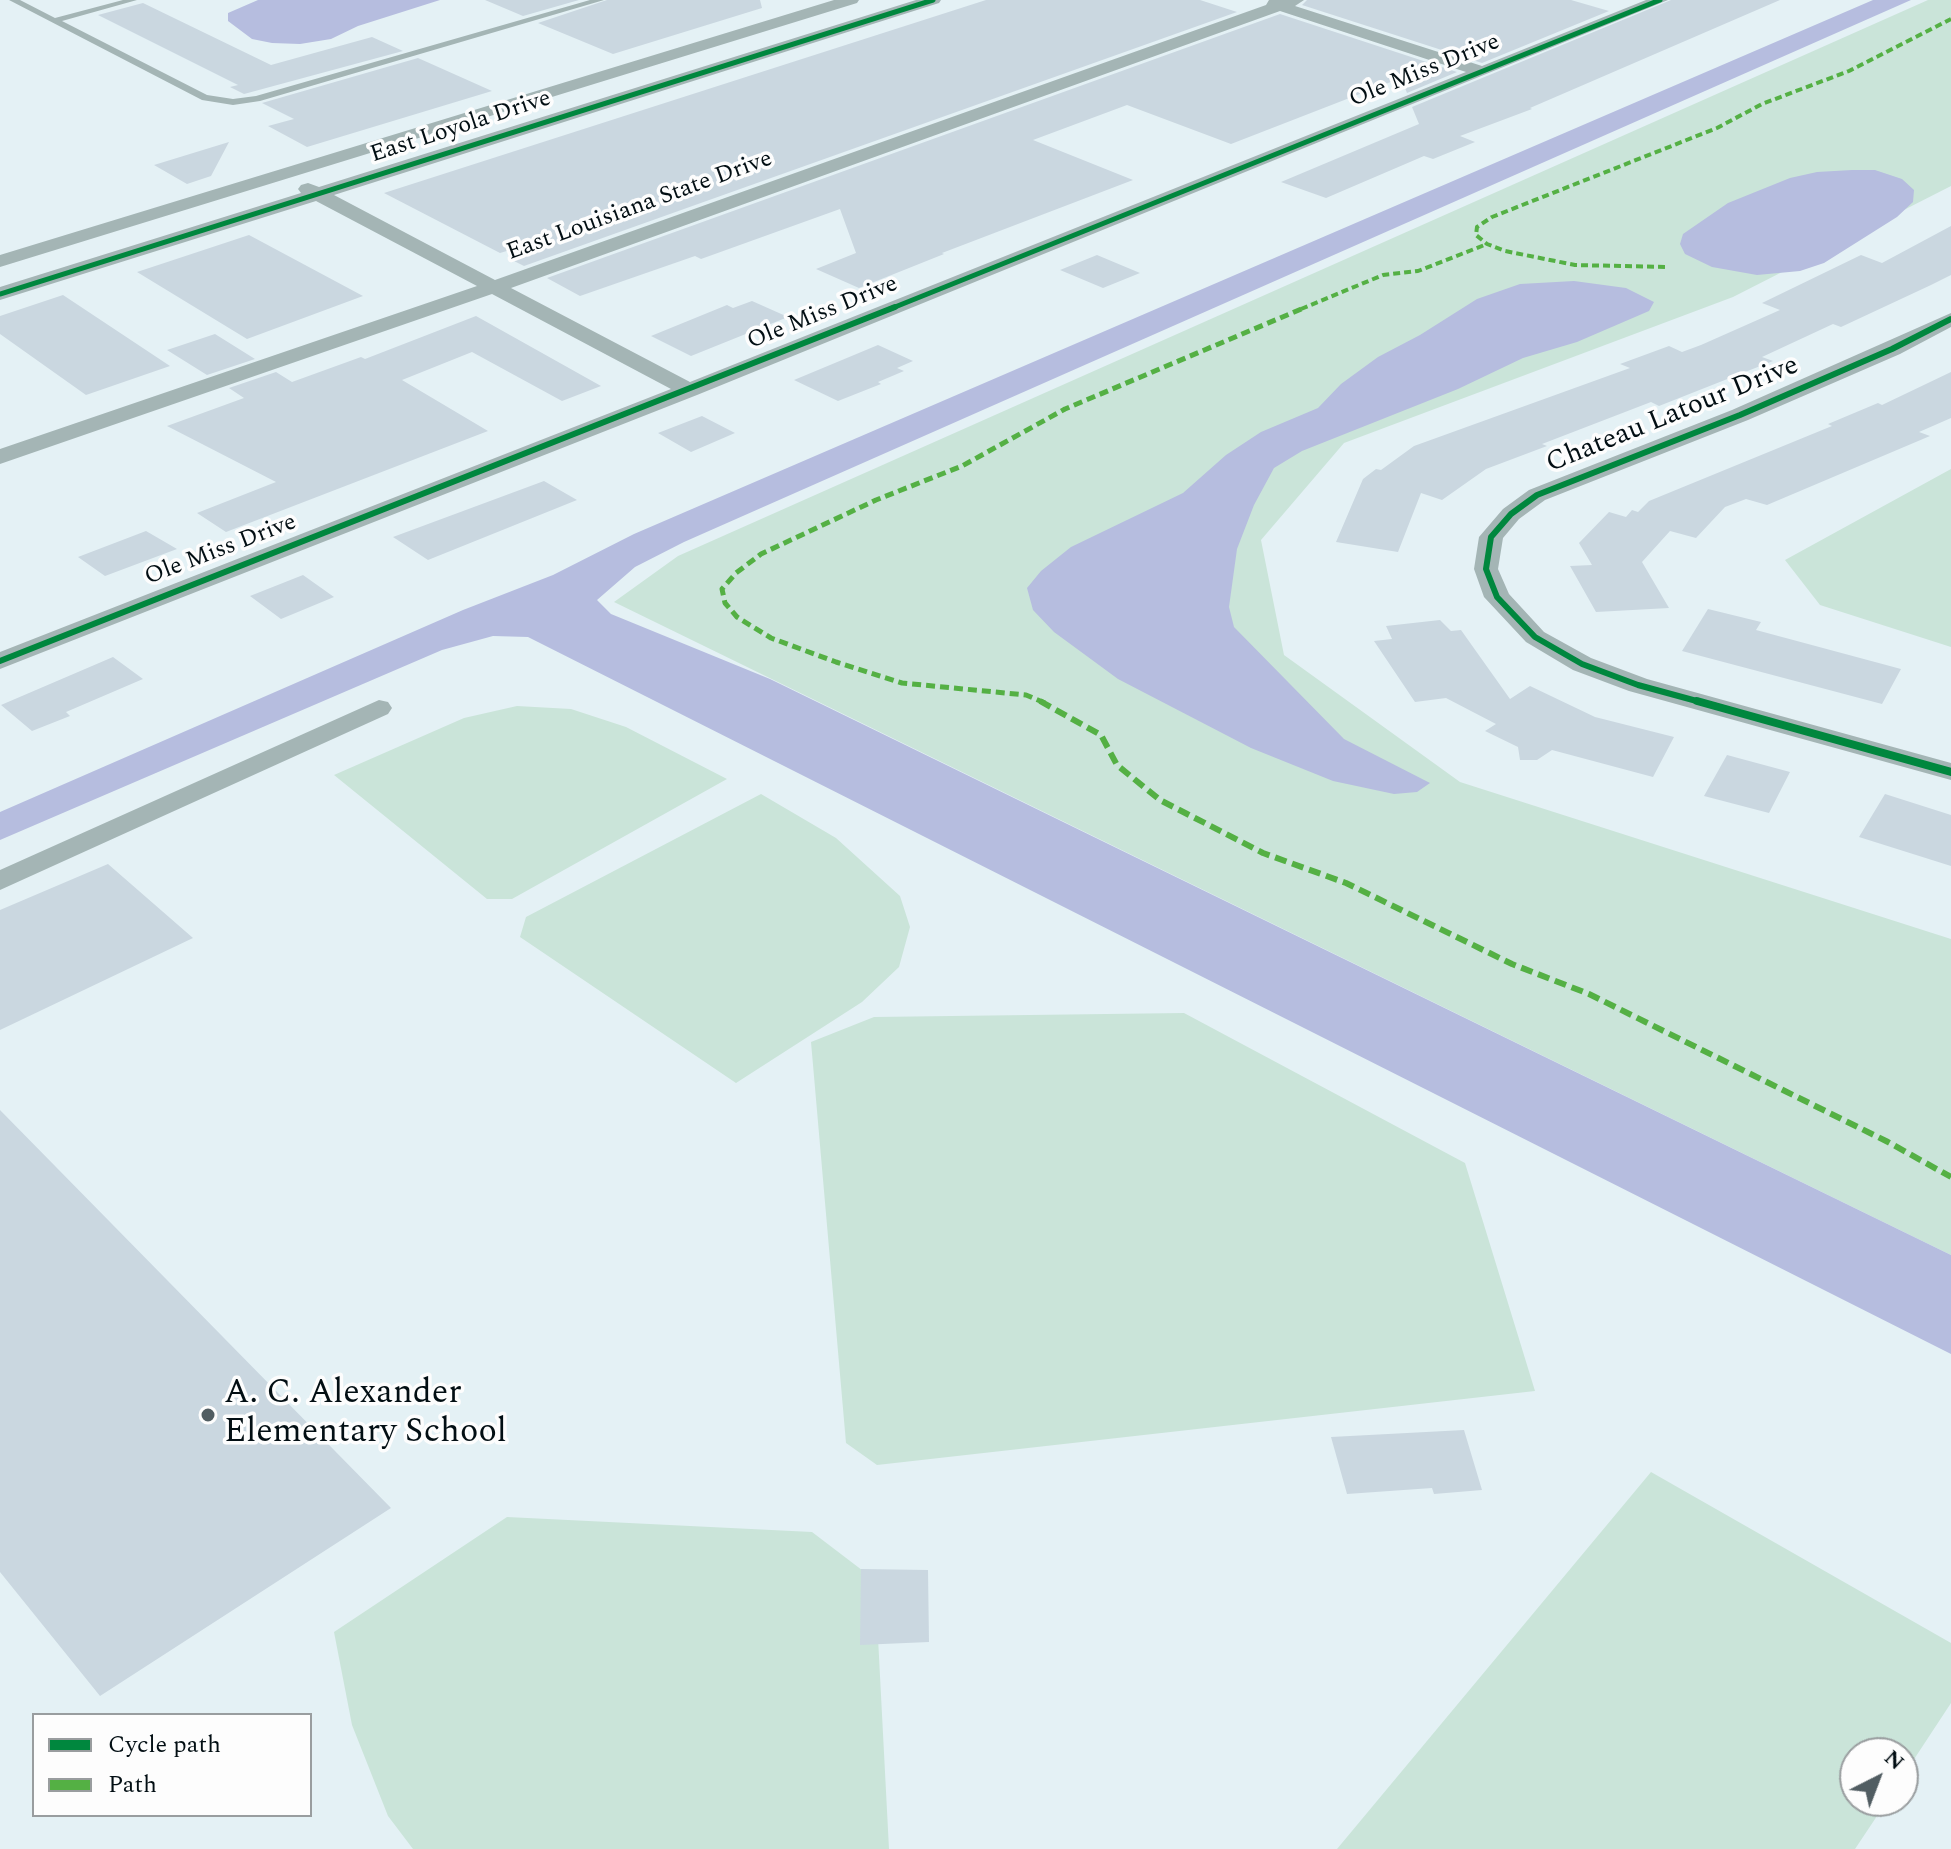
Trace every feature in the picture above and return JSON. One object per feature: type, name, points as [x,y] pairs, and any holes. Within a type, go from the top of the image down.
[{"type":"street","name":"East Loyola Drive","points":[[0,261],[851,0]]},
{"type":"street","name":"East Loyola Drive","points":[[0,294],[933,0]]},
{"type":"street","name":"Ole Miss Drive","points":[[0,661],[689,390],[1660,0]]},
{"type":"street","points":[[1278,2],[1481,71]]},
{"type":"street","name":"East Louisiana State Drive","points":[[0,457],[494,287],[1278,2]]},
{"type":"street","points":[[282,175],[689,390]]},
{"type":"street","name":"Chateau Latour Drive","points":[[1951,319],[1892,349],[1740,415],[1537,495],[1511,514],[1491,537],[1486,569],[1497,597],[1535,637],[1582,664],[1638,685],[1951,772]]},
{"type":"street","points":[[0,881],[379,708]]},
{"type":"lane","points":[[13,0],[205,98],[233,102],[257,99],[600,0]]},
{"type":"lane","points":[[53,21],[133,0]]},
{"type":"green space","points":[[1928,0],[1951,0],[1951,186],[1733,297],[1344,443],[1261,540],[1284,655],[1460,782],[1951,939],[1951,1255],[614,602],[678,556]]},
{"type":"green space","points":[[1951,469],[1951,647],[1820,605],[1785,560]]},
{"type":"green space","points":[[517,706],[571,709],[626,727],[727,779],[512,899],[487,899],[334,775],[464,718]]},
{"type":"green space","points":[[761,794],[836,838],[900,896],[910,927],[899,967],[862,1002],[736,1083],[520,937],[526,917]]},
{"type":"green space","points":[[1184,1013],[1465,1163],[1535,1391],[877,1465],[846,1443],[811,1042],[874,1017]]},
{"type":"green space","points":[[1651,1472],[1951,1643],[1951,1703],[1919,1752],[1919,1737],[1839,1737],[1839,1817],[1876,1817],[1855,1849],[1337,1849]]},
{"type":"green space","points":[[507,1517],[812,1532],[875,1580],[889,1849],[413,1849],[388,1816],[352,1725],[334,1632]]},
{"type":"water","points":[[258,0],[440,0],[358,26],[331,39],[300,44],[252,39],[228,21],[228,13]]},
{"type":"water","points":[[1873,0],[1911,0],[684,542],[635,567],[597,600],[611,614],[770,679],[1951,1255],[1951,1354],[528,637],[493,636],[442,650],[0,840],[0,812],[463,610],[553,575],[634,534]]},
{"type":"water","points":[[1875,170],[1902,179],[1914,190],[1913,202],[1897,217],[1824,263],[1800,271],[1757,275],[1712,267],[1685,254],[1680,244],[1683,234],[1728,203],[1790,178],[1817,172]]},
{"type":"water","points":[[1574,281],[1626,288],[1654,302],[1649,311],[1577,342],[1523,358],[1458,389],[1302,451],[1274,468],[1254,505],[1237,549],[1229,607],[1234,627],[1344,739],[1430,783],[1417,792],[1394,794],[1333,781],[1251,748],[1118,679],[1054,632],[1033,610],[1027,588],[1041,571],[1071,547],[1183,493],[1226,455],[1261,432],[1318,408],[1341,384],[1378,357],[1477,299],[1520,284]]},
{"type":"building","points":[[485,0],[579,0],[523,16]]},
{"type":"building","points":[[607,0],[760,0],[762,8],[613,54],[538,23]]},
{"type":"building","points":[[986,0],[1200,0],[1237,12],[524,266],[514,261],[510,250],[500,253],[384,193]]},
{"type":"building","points":[[1307,0],[1571,0],[1609,11],[1482,63],[1302,5]]},
{"type":"building","points":[[1671,0],[1780,0],[1532,109],[1460,136],[1475,142],[1433,159],[1424,156],[1326,198],[1281,182],[1419,124],[1412,107]]},
{"type":"building","points":[[143,3],[271,65],[372,37],[403,51],[244,94],[230,87],[238,85],[98,15]]},
{"type":"building","points":[[1280,14],[1457,72],[1407,93],[1401,78],[1231,144],[1127,105],[1033,140],[1133,180],[859,288],[816,269],[856,253],[840,209],[701,259],[695,256],[580,296],[547,278]]},
{"type":"building","points":[[418,58],[492,91],[307,147],[268,126],[294,119],[262,103]]},
{"type":"building","points":[[229,142],[211,176],[187,184],[154,165]]},
{"type":"building","points":[[1951,226],[1951,275],[1841,327],[1833,324],[1762,357],[1773,361],[1659,406],[1651,402],[1542,444],[1547,446],[1486,469],[1442,500],[1421,493],[1398,552],[1336,542],[1363,479],[1414,446],[1630,368],[1620,364],[1669,346],[1682,352],[1701,345],[1780,310],[1762,303],[1861,255],[1882,263]]},
{"type":"building","points":[[249,235],[363,296],[247,339],[137,272]]},
{"type":"building","points":[[1097,255],[1140,273],[1103,288],[1060,270]]},
{"type":"building","points":[[63,295],[170,366],[86,395],[0,334],[0,316]]},
{"type":"building","points":[[752,301],[788,317],[691,356],[651,336],[727,305],[733,308]]},
{"type":"building","points":[[476,316],[601,386],[562,401],[472,352],[402,380],[488,431],[226,532],[197,513],[276,482],[167,426],[244,398],[229,388],[276,372],[292,382],[361,357],[365,359]]},
{"type":"building","points":[[215,334],[255,359],[207,375],[167,350]]},
{"type":"building","points":[[878,345],[913,361],[897,368],[904,371],[878,382],[881,384],[838,401],[794,380]]},
{"type":"building","points":[[1951,372],[1951,418],[1919,432],[1930,436],[1767,505],[1746,499],[1725,507],[1696,538],[1670,531],[1642,562],[1669,608],[1596,612],[1570,566],[1592,565],[1579,543],[1609,512],[1626,517],[1632,510],[1638,512],[1649,501],[1832,426],[1828,424],[1878,403],[1882,405]]},
{"type":"building","points":[[702,416],[735,433],[691,452],[658,433]]},
{"type":"building","points":[[544,481],[577,500],[428,560],[393,537]]},
{"type":"building","points":[[146,531],[177,549],[105,576],[78,557]]},
{"type":"building","points":[[303,575],[334,597],[281,619],[250,596]]},
{"type":"building","points":[[1708,609],[1761,622],[1756,630],[1901,669],[1882,704],[1682,651]]},
{"type":"building","points":[[1440,620],[1451,631],[1461,630],[1510,699],[1530,686],[1595,717],[1674,737],[1653,777],[1552,750],[1537,760],[1520,760],[1518,747],[1485,731],[1496,724],[1446,698],[1415,702],[1374,641],[1392,639],[1386,626]]},
{"type":"building","points":[[113,657],[143,679],[66,712],[70,716],[32,731],[1,705]]},
{"type":"building","points":[[1727,755],[1790,772],[1769,813],[1704,796]]},
{"type":"building","points":[[1885,794],[1951,815],[1951,866],[1859,837]]},
{"type":"building","points":[[108,864],[193,938],[0,1030],[0,910]]},
{"type":"building","name":"A. C. Alexander Elementary School","points":[[0,1110],[391,1508],[100,1696],[0,1572]]},
{"type":"building","points":[[1464,1430],[1482,1490],[1434,1494],[1432,1488],[1347,1494],[1331,1437]]},
{"type":"building","points":[[861,1569],[928,1570],[929,1642],[860,1645]]},
{"type":"marked path","points":[[1665,267],[1575,265],[1505,251],[1487,244],[1476,235],[1477,227],[1492,217],[1717,128],[1762,104],[1849,71],[1951,19]]},
{"type":"marked path","points":[[1487,244],[1418,271],[1383,275],[1065,409],[962,466],[876,500],[761,554],[736,573],[722,589],[725,603],[737,617],[771,638],[836,662],[902,683],[1026,695],[1064,712],[1101,735],[1117,765],[1160,800],[1263,853],[1346,883],[1512,964],[1589,994],[1888,1142],[1951,1177]]},
{"type":"cycle path","points":[[0,294],[933,0]]},
{"type":"cycle path","points":[[0,661],[689,390],[1660,0]]},
{"type":"cycle path","points":[[1951,319],[1892,349],[1740,415],[1537,495],[1511,514],[1491,537],[1486,569],[1497,597],[1535,637],[1582,664],[1638,685],[1951,772]]},
{"type":"place","name":"A. C. Alexander Elementary School","points":[[208,1415]]}]
